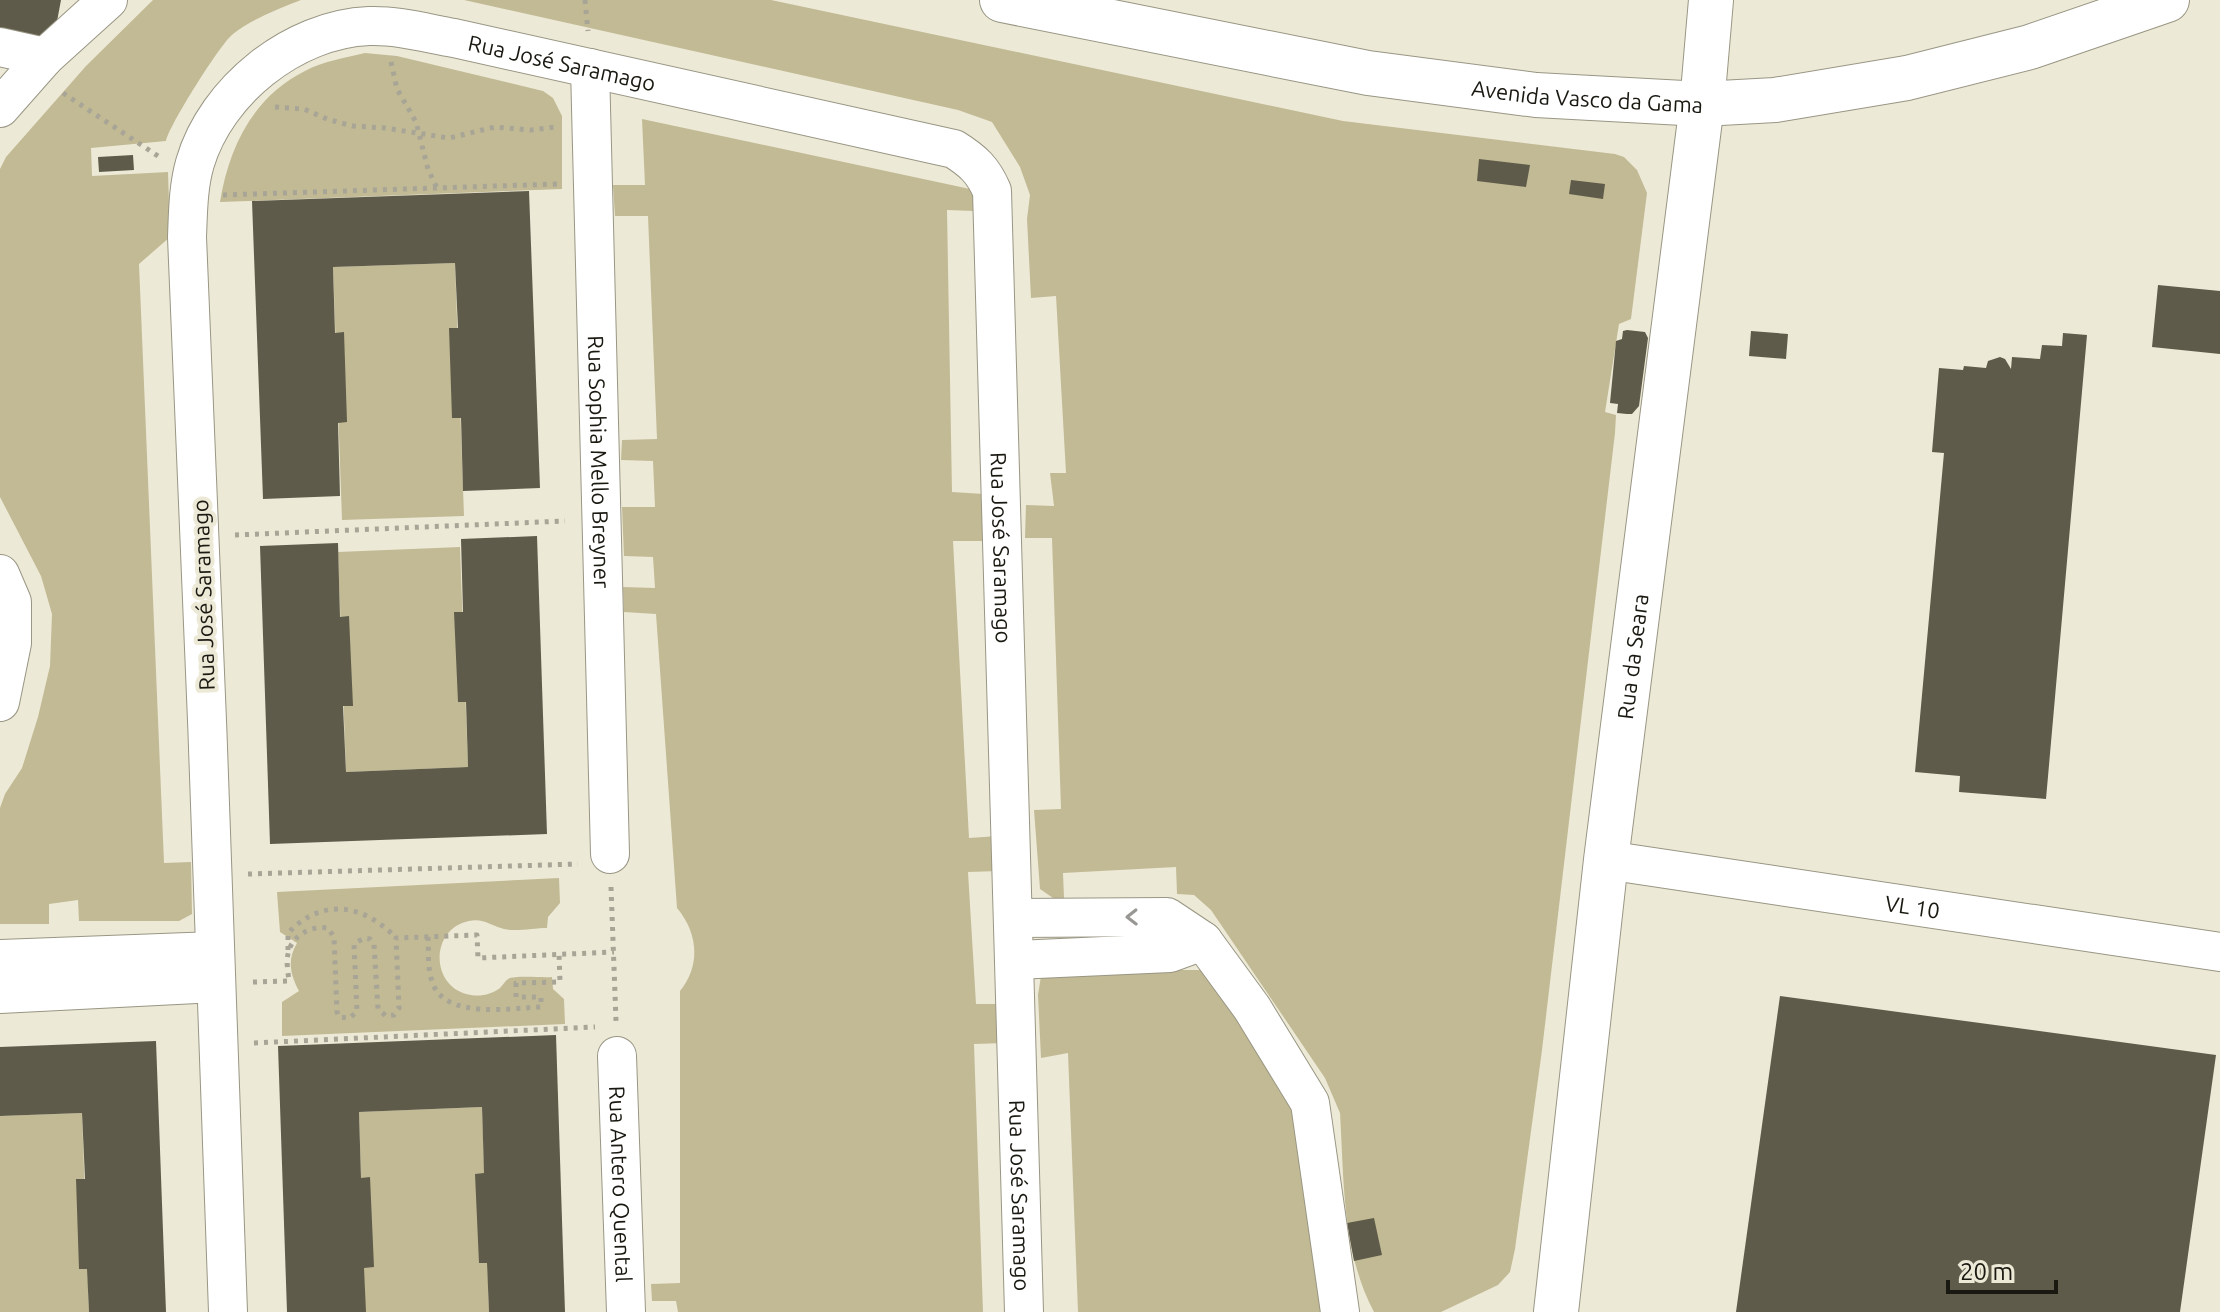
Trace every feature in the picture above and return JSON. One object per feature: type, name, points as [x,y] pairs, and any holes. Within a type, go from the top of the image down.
[{"type":"street","points":[[0,108],[38,65],[108,0]]},
{"type":"street","name":"Avenida Vasco da Gama","points":[[1002,0],[1368,73],[1536,95],[1702,104],[1775,100],[1907,78],[2030,47],[2167,0]]},
{"type":"street","name":"Rua da Seara","points":[[1549,1308],[1702,104],[1711,0]]},
{"type":"street","name":"Rua José Saramago","points":[[228,1312],[201,536],[187,237],[191,187],[195,163],[214,124],[231,97],[268,63],[313,40],[339,31],[383,26],[454,38],[954,149],[974,161],[985,175],[992,191],[1024,1312]]},
{"type":"street","points":[[0,47],[38,65]]},
{"type":"street","name":"Rua Sophia Mello Breyner","points":[[590,68],[610,858]]},
{"type":"street","points":[[0,574],[12,602],[12,643],[0,702]]},
{"type":"street","name":"VL 10","points":[[1606,860],[2220,952]]},
{"type":"street","points":[[1014,918],[1167,917],[1203,941],[1252,1008],[1310,1103],[1340,1312]]},
{"type":"street","points":[[1014,960],[1170,953],[1203,941]]},
{"type":"street","points":[[0,959],[215,967]]},
{"type":"street","points":[[0,994],[215,967]]},
{"type":"street","name":"Rua Antero Quental","points":[[617,1041],[626,1312]]},
{"type":"path","points":[[383,26],[397,89],[416,122],[437,188]]},
{"type":"path","points":[[38,65],[191,187],[437,188],[594,182]]},
{"type":"path","points":[[214,124],[277,107],[304,109],[352,126],[449,138],[495,127],[531,130],[592,121]]},
{"type":"path","points":[[201,536],[602,520]]},
{"type":"path","points":[[211,875],[610,858],[614,952],[617,1041],[218,1044]]},
{"type":"path","points":[[215,967],[289,981],[288,933],[298,922],[314,913],[338,910],[356,910],[369,915],[396,938],[477,935],[478,958],[614,952]]},
{"type":"path","points":[[288,952],[294,940],[307,930],[328,928],[334,937],[337,1012],[339,1017],[350,1018],[357,1011],[354,944],[357,940],[370,939],[376,950],[378,1009],[386,1016],[394,1015],[399,1008],[396,938]]},
{"type":"path","points":[[428,937],[432,984],[447,1000],[467,1010],[541,1007],[541,997],[516,997],[516,983],[560,982],[559,954]]},
{"type":"shaded area","points":[[153,0],[301,0],[257,19],[233,34],[196,86],[166,141],[91,148],[92,176],[168,172],[170,237],[139,264],[164,863],[191,862],[192,914],[179,921],[79,921],[78,900],[49,904],[49,924],[0,924],[0,808],[22,768],[38,717],[50,666],[52,614],[41,576],[0,497],[0,169],[6,157],[86,66]]},
{"type":"shaded area","points":[[464,0],[771,0],[1343,121],[1615,154],[1624,157],[1637,170],[1647,193],[1631,319],[1619,324],[1605,412],[1616,415],[1615,433],[1542,1050],[1515,1249],[1510,1272],[1498,1285],[1441,1312],[1374,1312],[1350,1240],[1340,1113],[1325,1078],[1211,910],[1194,895],[1177,894],[1176,867],[1063,873],[1064,898],[1053,898],[1040,889],[1034,810],[1061,809],[1052,538],[1025,538],[1026,505],[1054,506],[1050,473],[1066,473],[1056,296],[1031,298],[1027,219],[1030,195],[1020,167],[992,122],[958,110]]},
{"type":"shaded area","points":[[365,53],[397,56],[543,91],[553,98],[562,116],[562,189],[220,202],[237,143],[258,109],[271,95],[312,68]]},
{"type":"shaded area","points":[[642,119],[970,189],[977,199],[974,211],[947,210],[952,492],[984,494],[988,541],[953,541],[969,838],[998,836],[999,871],[968,872],[976,1004],[1004,1004],[1005,1043],[974,1044],[983,1312],[678,1312],[676,1301],[652,1301],[651,1284],[680,1283],[680,991],[691,971],[694,949],[689,928],[677,908],[656,614],[624,612],[623,587],[655,588],[653,557],[624,556],[622,507],[655,507],[653,461],[621,460],[622,440],[657,439],[648,216],[615,216],[613,185],[645,185]]},
{"type":"shaded area","points":[[455,263],[464,516],[342,520],[333,267]]},
{"type":"shaded area","points":[[460,547],[468,767],[346,772],[338,552]]},
{"type":"shaded area","points":[[559,878],[560,903],[548,917],[547,928],[509,930],[483,921],[469,921],[456,926],[447,935],[441,946],[440,959],[448,982],[471,995],[494,992],[512,978],[552,977],[553,989],[564,999],[565,1024],[282,1036],[282,1002],[299,991],[291,967],[297,943],[280,932],[277,892]]},
{"type":"shaded area","points":[[1062,970],[1206,970],[1302,1110],[1326,1312],[1078,1312],[1068,1053],[1041,1058],[1038,995],[1041,976]]},
{"type":"shaded area","points":[[482,1107],[489,1312],[365,1312],[359,1112]]},
{"type":"shaded area","points":[[82,1113],[89,1312],[0,1312],[0,1116]]},
{"type":"building","points":[[0,0],[61,0],[52,48],[0,38]]},
{"type":"building","points":[[133,155],[134,170],[99,172],[98,157]]},
{"type":"building","points":[[1479,159],[1530,165],[1526,187],[1477,181]]},
{"type":"building","points":[[1571,180],[1605,184],[1603,199],[1569,194]]},
{"type":"building","points":[[529,191],[540,488],[463,491],[461,418],[452,418],[449,328],[458,328],[455,263],[333,267],[335,333],[344,332],[347,422],[338,423],[340,496],[263,499],[252,201]]},
{"type":"building","points":[[2158,285],[2220,291],[2220,354],[2152,347]]},
{"type":"building","points":[[1623,331],[1645,332],[1648,338],[1639,406],[1632,414],[1617,413],[1618,404],[1610,403],[1616,341],[1622,339]]},
{"type":"building","points":[[1751,331],[1788,334],[1786,359],[1749,356]]},
{"type":"building","points":[[2063,333],[2087,335],[2046,799],[1959,792],[1960,776],[1915,772],[1944,453],[1932,452],[1939,368],[1986,368],[1988,361],[2000,357],[2011,369],[2012,357],[2040,359],[2042,345],[2062,346]]},
{"type":"building","points":[[537,536],[547,834],[270,844],[260,546],[338,543],[340,617],[349,616],[353,706],[343,706],[346,772],[468,767],[466,702],[458,702],[454,612],[463,612],[461,539]]},
{"type":"building","points":[[1780,996],[2216,1055],[2180,1312],[1736,1312]]},
{"type":"building","points":[[556,1035],[565,1312],[489,1312],[487,1263],[479,1263],[475,1174],[484,1173],[482,1107],[359,1112],[361,1178],[370,1177],[374,1267],[364,1268],[366,1312],[287,1312],[278,1046]]},
{"type":"building","points":[[156,1041],[166,1312],[89,1312],[87,1269],[79,1269],[76,1179],[85,1179],[82,1113],[0,1116],[0,1047]]},
{"type":"building","points":[[1374,1218],[1382,1255],[1354,1261],[1347,1223]]}]
